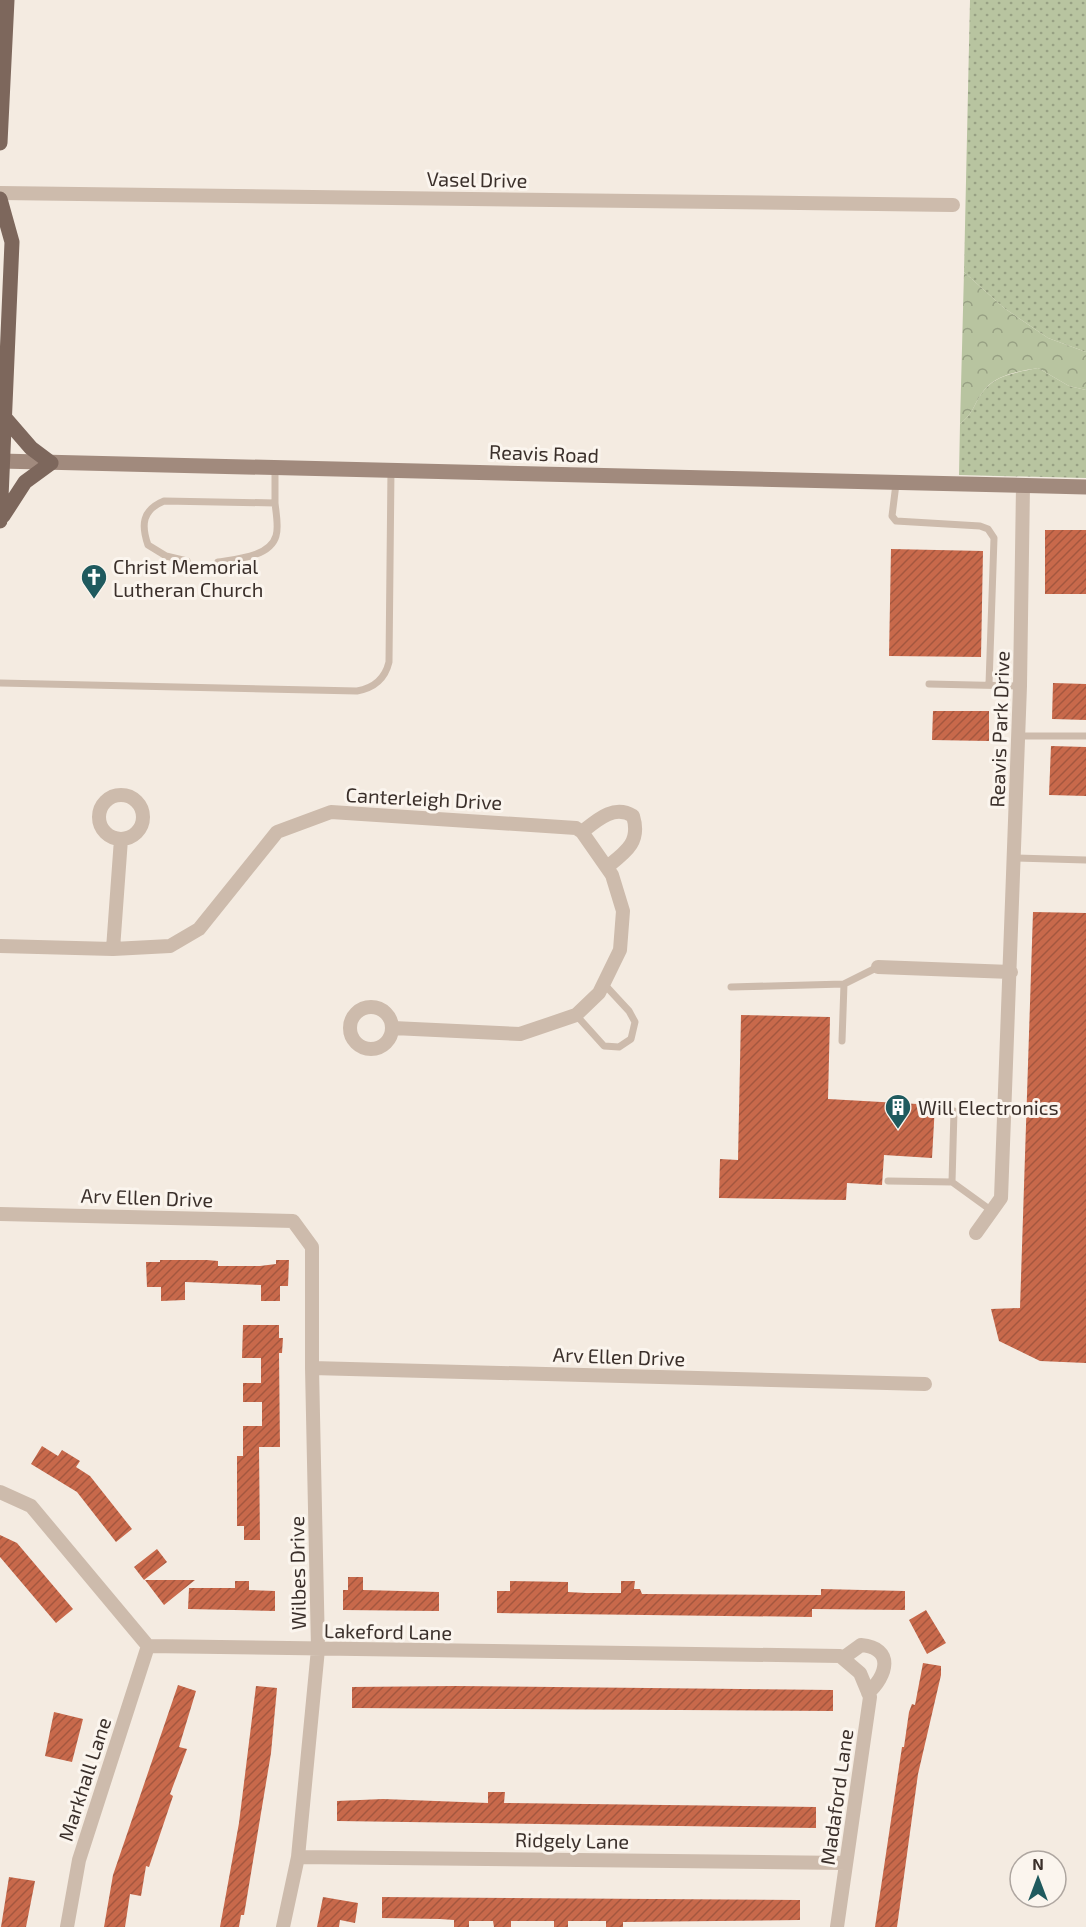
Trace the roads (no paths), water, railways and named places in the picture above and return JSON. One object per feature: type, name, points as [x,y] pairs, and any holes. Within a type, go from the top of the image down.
[{"type":"main road","points":[[0,143],[7,0]]},
{"type":"main road","points":[[0,200],[12,242],[0,520]]},
{"type":"main road","points":[[0,520],[18,489],[32,474],[51,463],[31,448],[5,418]]},
{"type":"street","name":"Vasel Drive","points":[[0,193],[953,205]]},
{"type":"street","name":"Reavis Road","points":[[2,461],[1086,487]]},
{"type":"street","name":"Reavis Park Drive","points":[[976,1233],[1002,1198],[1015,858],[1023,486]]},
{"type":"street","points":[[393,1028],[520,1034],[576,1015],[599,993],[620,950],[623,911],[612,875],[579,830],[612,812],[625,811],[633,816],[636,831],[632,848],[607,867]]},
{"type":"street","name":"Canterleigh Drive","points":[[0,946],[113,949],[170,946],[200,929],[277,832],[332,812],[579,830]]},
{"type":"street","points":[[113,949],[121,839]]},
{"type":"street","points":[[878,967],[1011,972]]},
{"type":"street","name":"Arv Ellen Drive","points":[[0,1214],[293,1221]]},
{"type":"street","name":"Wilbes Drive","points":[[283,1927],[298,1857],[318,1649],[312,1368],[312,1247],[293,1221]]},
{"type":"street","name":"Arv Ellen Drive","points":[[312,1368],[925,1384]]},
{"type":"street","points":[[0,1492],[31,1506],[148,1646]]},
{"type":"street","points":[[843,1658],[861,1645],[872,1646],[880,1654],[885,1663],[884,1675],[868,1694]]},
{"type":"street","name":"Lakeford Lane","points":[[148,1646],[840,1656],[843,1658]]},
{"type":"street","name":"Markhall Lane","points":[[67,1927],[79,1860],[148,1646]]},
{"type":"street","name":"Madaford Lane","points":[[837,1927],[868,1694],[860,1673],[843,1658]]},
{"type":"street","name":"Ridgely Lane","points":[[298,1857],[846,1863]]},
{"type":"lane","points":[[218,562],[259,553],[272,545],[277,534],[275,466]]},
{"type":"lane","points":[[0,683],[357,691],[375,685],[382,678],[390,662],[391,469]]},
{"type":"lane","points":[[896,484],[892,516],[896,521],[980,526],[988,529],[994,538],[989,684]]},
{"type":"lane","points":[[187,561],[166,556],[148,545],[143,531],[144,518],[152,506],[164,501],[275,503]]},
{"type":"lane","points":[[929,684],[1020,686]]},
{"type":"lane","points":[[1018,736],[1086,736]]},
{"type":"lane","points":[[1015,858],[1086,860]]},
{"type":"lane","points":[[731,987],[844,984],[878,967]]},
{"type":"lane","points":[[576,1015],[604,1046],[619,1047],[631,1039],[635,1022],[629,1011],[604,984]]},
{"type":"lane","points":[[842,1041],[844,984]]},
{"type":"lane","points":[[952,1182],[954,1111]]},
{"type":"lane","points":[[888,1181],[952,1182],[992,1211]]},
{"type":"place","name":"Christ Memorial Lutheran Church","points":[[94,600]]},
{"type":"place","name":"Will Electronics","points":[[898,1130]]}]
